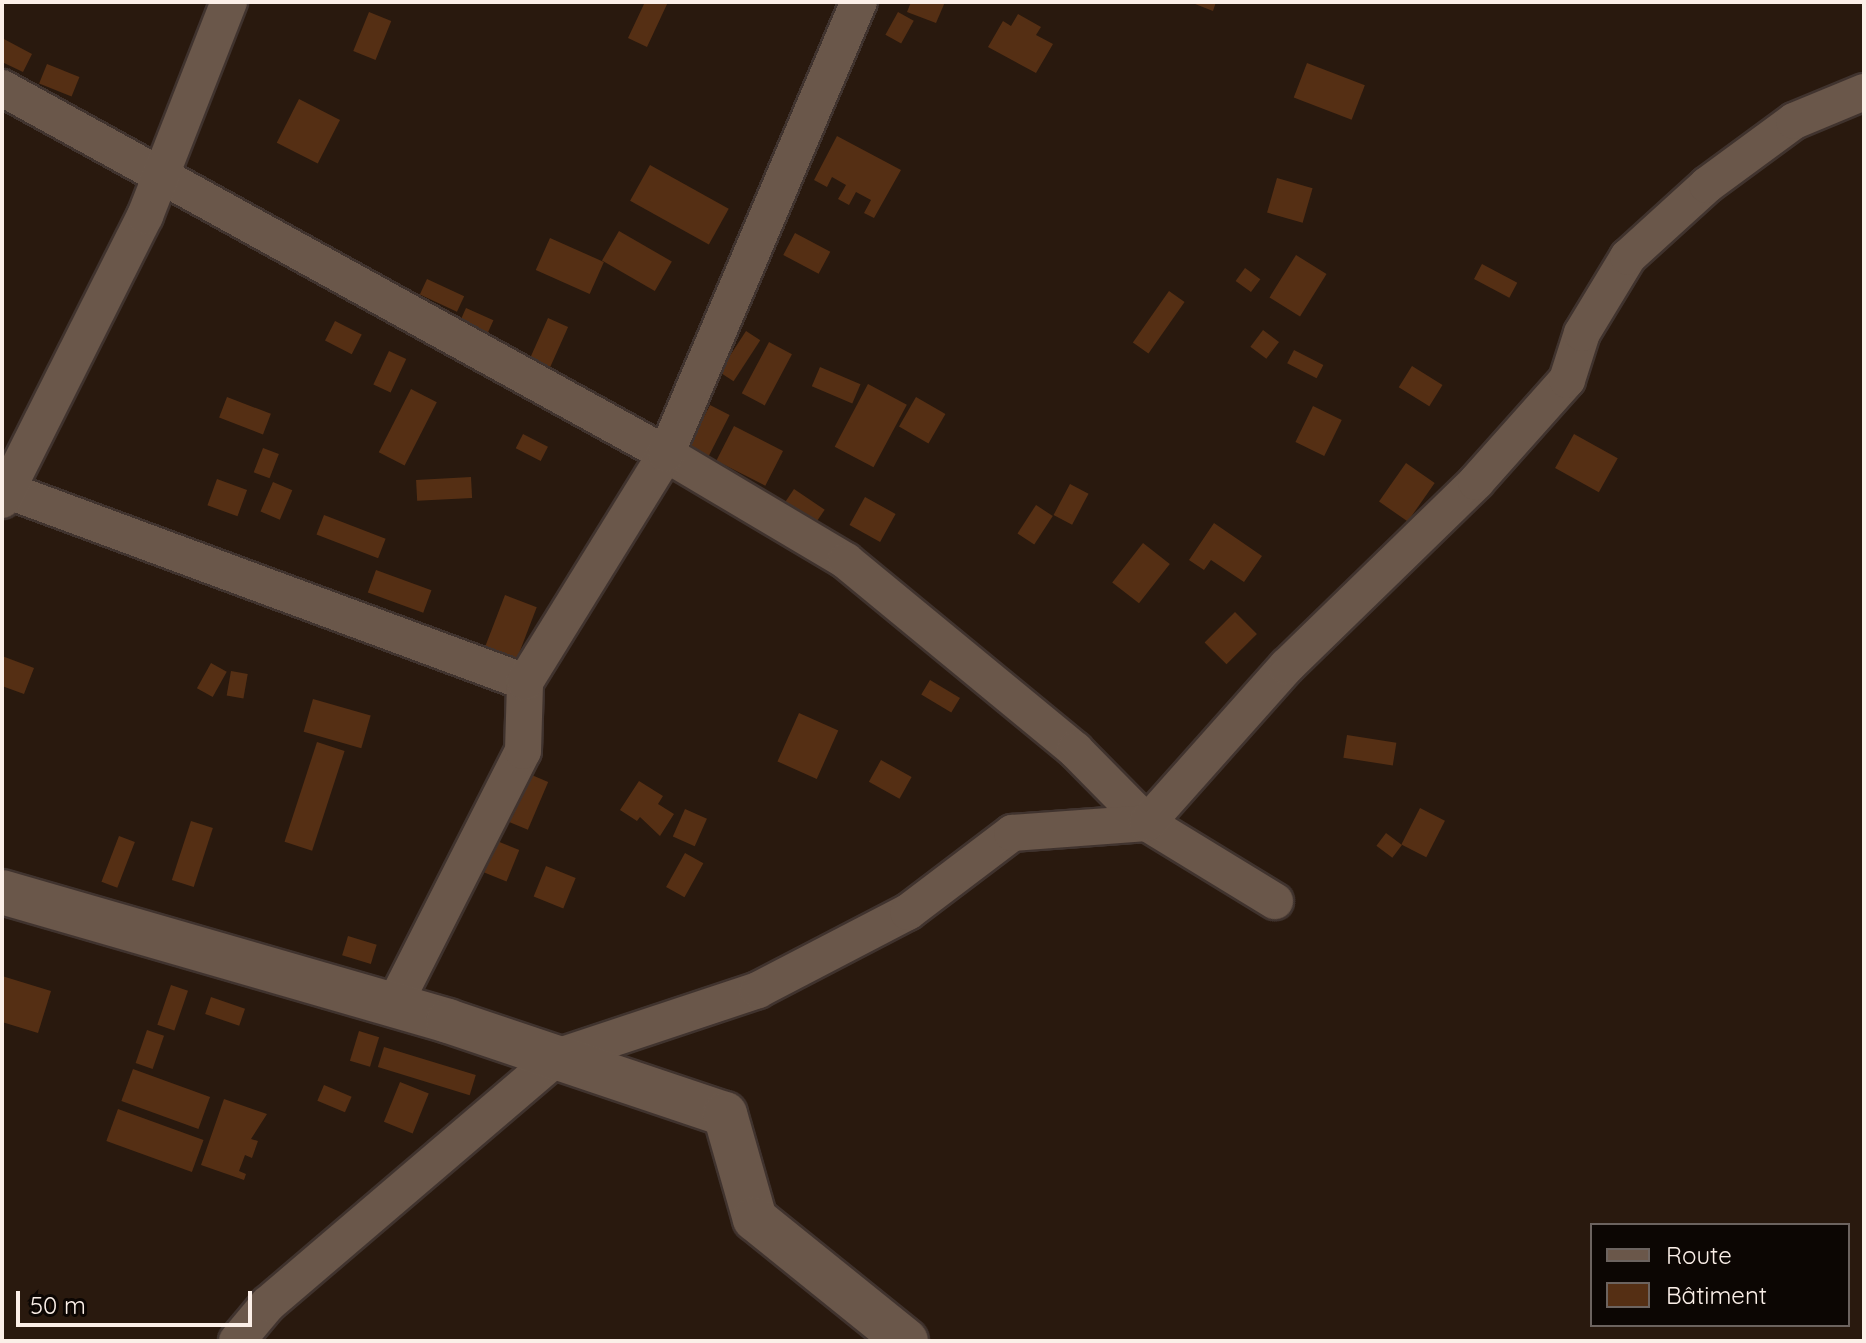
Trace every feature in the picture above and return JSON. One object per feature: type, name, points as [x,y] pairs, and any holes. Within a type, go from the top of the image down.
[{"type":"street","points":[[229,2],[145,216],[4,495],[525,682]]},
{"type":"street","points":[[394,1005],[523,751],[525,682],[666,454],[859,2]]},
{"type":"street","points":[[2,88],[158,178],[666,454],[846,561],[1075,750],[1147,823],[1275,901]]},
{"type":"street","points":[[237,1341],[268,1304],[557,1057],[758,990],[908,912],[1012,833],[1147,823],[1287,666],[1476,482],[1567,380],[1582,333],[1628,257],[1707,185],[1794,121],[1864,92]]},
{"type":"street","points":[[2,892],[394,1005],[725,1114],[755,1219],[906,1341]]},
{"type":"building","points":[[645,2],[668,2],[647,47],[628,38]]},
{"type":"building","points":[[911,2],[945,2],[936,23],[907,12]]},
{"type":"building","points":[[1190,2],[1216,2],[1213,11]]},
{"type":"building","points":[[369,12],[391,21],[376,60],[353,51]]},
{"type":"building","points":[[898,12],[914,21],[901,43],[885,35]]},
{"type":"building","points":[[1018,14],[1041,27],[1036,35],[1053,44],[1036,73],[988,47],[1003,21],[1011,26]]},
{"type":"building","points":[[2,38],[32,54],[23,72],[2,62]]},
{"type":"building","points":[[1307,63],[1365,85],[1352,120],[1294,98]]},
{"type":"building","points":[[47,64],[79,77],[72,97],[39,83]]},
{"type":"building","points":[[299,99],[340,120],[318,164],[277,143]]},
{"type":"building","points":[[837,136],[901,170],[874,218],[864,213],[871,200],[856,192],[849,205],[838,199],[846,185],[832,177],[827,187],[814,180]]},
{"type":"building","points":[[650,165],[729,209],[709,244],[630,201]]},
{"type":"building","points":[[1277,178],[1313,188],[1303,223],[1267,213]]},
{"type":"building","points":[[619,231],[672,262],[655,291],[602,260]]},
{"type":"building","points":[[795,233],[830,252],[819,274],[783,255]]},
{"type":"building","points":[[550,238],[604,262],[590,294],[536,270]]},
{"type":"building","points":[[1296,255],[1327,274],[1300,316],[1270,297]]},
{"type":"building","points":[[1482,264],[1517,283],[1509,298],[1474,279]]},
{"type":"building","points":[[1245,268],[1260,279],[1251,292],[1236,281]]},
{"type":"building","points":[[427,279],[464,296],[457,312],[420,294]]},
{"type":"building","points":[[1169,291],[1185,302],[1148,354],[1133,343]]},
{"type":"building","points":[[466,308],[493,320],[486,338],[458,325]]},
{"type":"building","points":[[548,318],[568,327],[550,368],[530,359]]},
{"type":"building","points":[[335,321],[362,335],[352,354],[325,341]]},
{"type":"building","points":[[1263,330],[1279,342],[1266,359],[1250,347]]},
{"type":"building","points":[[746,331],[760,340],[734,381],[719,372]]},
{"type":"building","points":[[769,342],[792,354],[765,405],[742,393]]},
{"type":"building","points":[[1294,350],[1323,365],[1317,378],[1287,363]]},
{"type":"building","points":[[389,351],[406,359],[391,393],[373,385]]},
{"type":"building","points":[[1412,366],[1443,385],[1429,406],[1399,387]]},
{"type":"building","points":[[820,367],[861,384],[852,404],[812,386]]},
{"type":"building","points":[[868,384],[907,405],[874,467],[835,447]]},
{"type":"building","points":[[411,389],[437,402],[405,465],[379,452]]},
{"type":"building","points":[[227,397],[271,414],[263,434],[219,418]]},
{"type":"building","points":[[916,397],[945,414],[928,443],[899,426]]},
{"type":"building","points":[[710,405],[730,415],[707,459],[688,449]]},
{"type":"building","points":[[1313,406],[1342,420],[1324,456],[1295,442]]},
{"type":"building","points":[[734,426],[783,451],[765,486],[716,461]]},
{"type":"building","points":[[523,434],[548,447],[541,461],[516,448]]},
{"type":"building","points":[[1574,434],[1618,458],[1599,492],[1555,468]]},
{"type":"building","points":[[263,448],[279,454],[270,478],[254,472]]},
{"type":"building","points":[[1406,463],[1435,483],[1408,522],[1379,502]]},
{"type":"building","points":[[471,477],[472,498],[417,501],[416,480]]},
{"type":"building","points":[[217,479],[247,490],[237,516],[207,505]]},
{"type":"building","points":[[273,482],[292,490],[280,520],[260,511]]},
{"type":"building","points":[[1070,484],[1089,494],[1072,525],[1054,515]]},
{"type":"building","points":[[794,489],[825,510],[810,532],[779,511]]},
{"type":"building","points":[[865,497],[896,514],[880,542],[849,525]]},
{"type":"building","points":[[1036,505],[1053,516],[1034,544],[1017,534]]},
{"type":"building","points":[[324,515],[386,539],[378,558],[316,535]]},
{"type":"building","points":[[1214,523],[1262,556],[1244,582],[1211,560],[1204,570],[1189,560]]},
{"type":"building","points":[[1143,543],[1170,564],[1139,603],[1112,582]]},
{"type":"building","points":[[376,570],[431,590],[423,613],[368,593]]},
{"type":"building","points":[[505,595],[537,607],[517,659],[485,647]]},
{"type":"building","points":[[1235,612],[1257,634],[1227,664],[1205,642]]},
{"type":"building","points":[[2,656],[34,668],[24,694],[2,686]]},
{"type":"building","points":[[211,663],[227,672],[213,697],[197,688]]},
{"type":"building","points":[[231,671],[248,674],[243,699],[227,696]]},
{"type":"building","points":[[930,680],[960,698],[951,713],[921,695]]},
{"type":"building","points":[[313,699],[371,716],[361,748],[304,732]]},
{"type":"building","points":[[799,713],[838,730],[817,779],[777,761]]},
{"type":"building","points":[[1347,735],[1396,743],[1393,766],[1343,758]]},
{"type":"building","points":[[317,742],[345,751],[312,851],[285,842]]},
{"type":"building","points":[[881,760],[912,777],[899,799],[869,782]]},
{"type":"building","points":[[527,773],[548,782],[528,830],[507,821]]},
{"type":"building","points":[[639,781],[663,796],[658,804],[674,814],[660,836],[640,817],[637,821],[620,810]]},
{"type":"building","points":[[1420,808],[1445,821],[1426,857],[1401,845]]},
{"type":"building","points":[[685,809],[707,819],[695,846],[673,836]]},
{"type":"building","points":[[191,821],[213,828],[194,887],[172,880]]},
{"type":"building","points":[[1386,833],[1402,845],[1392,858],[1376,846]]},
{"type":"building","points":[[119,836],[135,842],[117,888],[101,882]]},
{"type":"building","points":[[497,841],[519,850],[507,882],[484,873]]},
{"type":"building","points":[[685,853],[703,863],[684,897],[666,887]]},
{"type":"building","points":[[546,866],[576,878],[563,909],[534,897]]},
{"type":"building","points":[[348,936],[377,945],[371,964],[342,955]]},
{"type":"building","points":[[2,976],[51,991],[38,1033],[2,1022]]},
{"type":"building","points":[[171,985],[188,991],[174,1031],[157,1025]]},
{"type":"building","points":[[211,997],[245,1009],[239,1026],[205,1014]]},
{"type":"building","points":[[147,1030],[164,1036],[153,1069],[136,1063]]},
{"type":"building","points":[[359,1031],[379,1037],[370,1067],[350,1061]]},
{"type":"building","points":[[384,1047],[476,1075],[470,1095],[378,1067]]},
{"type":"building","points":[[133,1069],[210,1097],[198,1129],[121,1101]]},
{"type":"building","points":[[400,1082],[429,1094],[413,1133],[384,1122]]},
{"type":"building","points":[[324,1085],[352,1097],[345,1112],[317,1101]]},
{"type":"building","points":[[224,1099],[267,1114],[251,1139],[258,1141],[252,1158],[245,1155],[239,1171],[246,1174],[244,1180],[201,1165]]},
{"type":"building","points":[[118,1109],[204,1140],[192,1172],[106,1141]]}]
